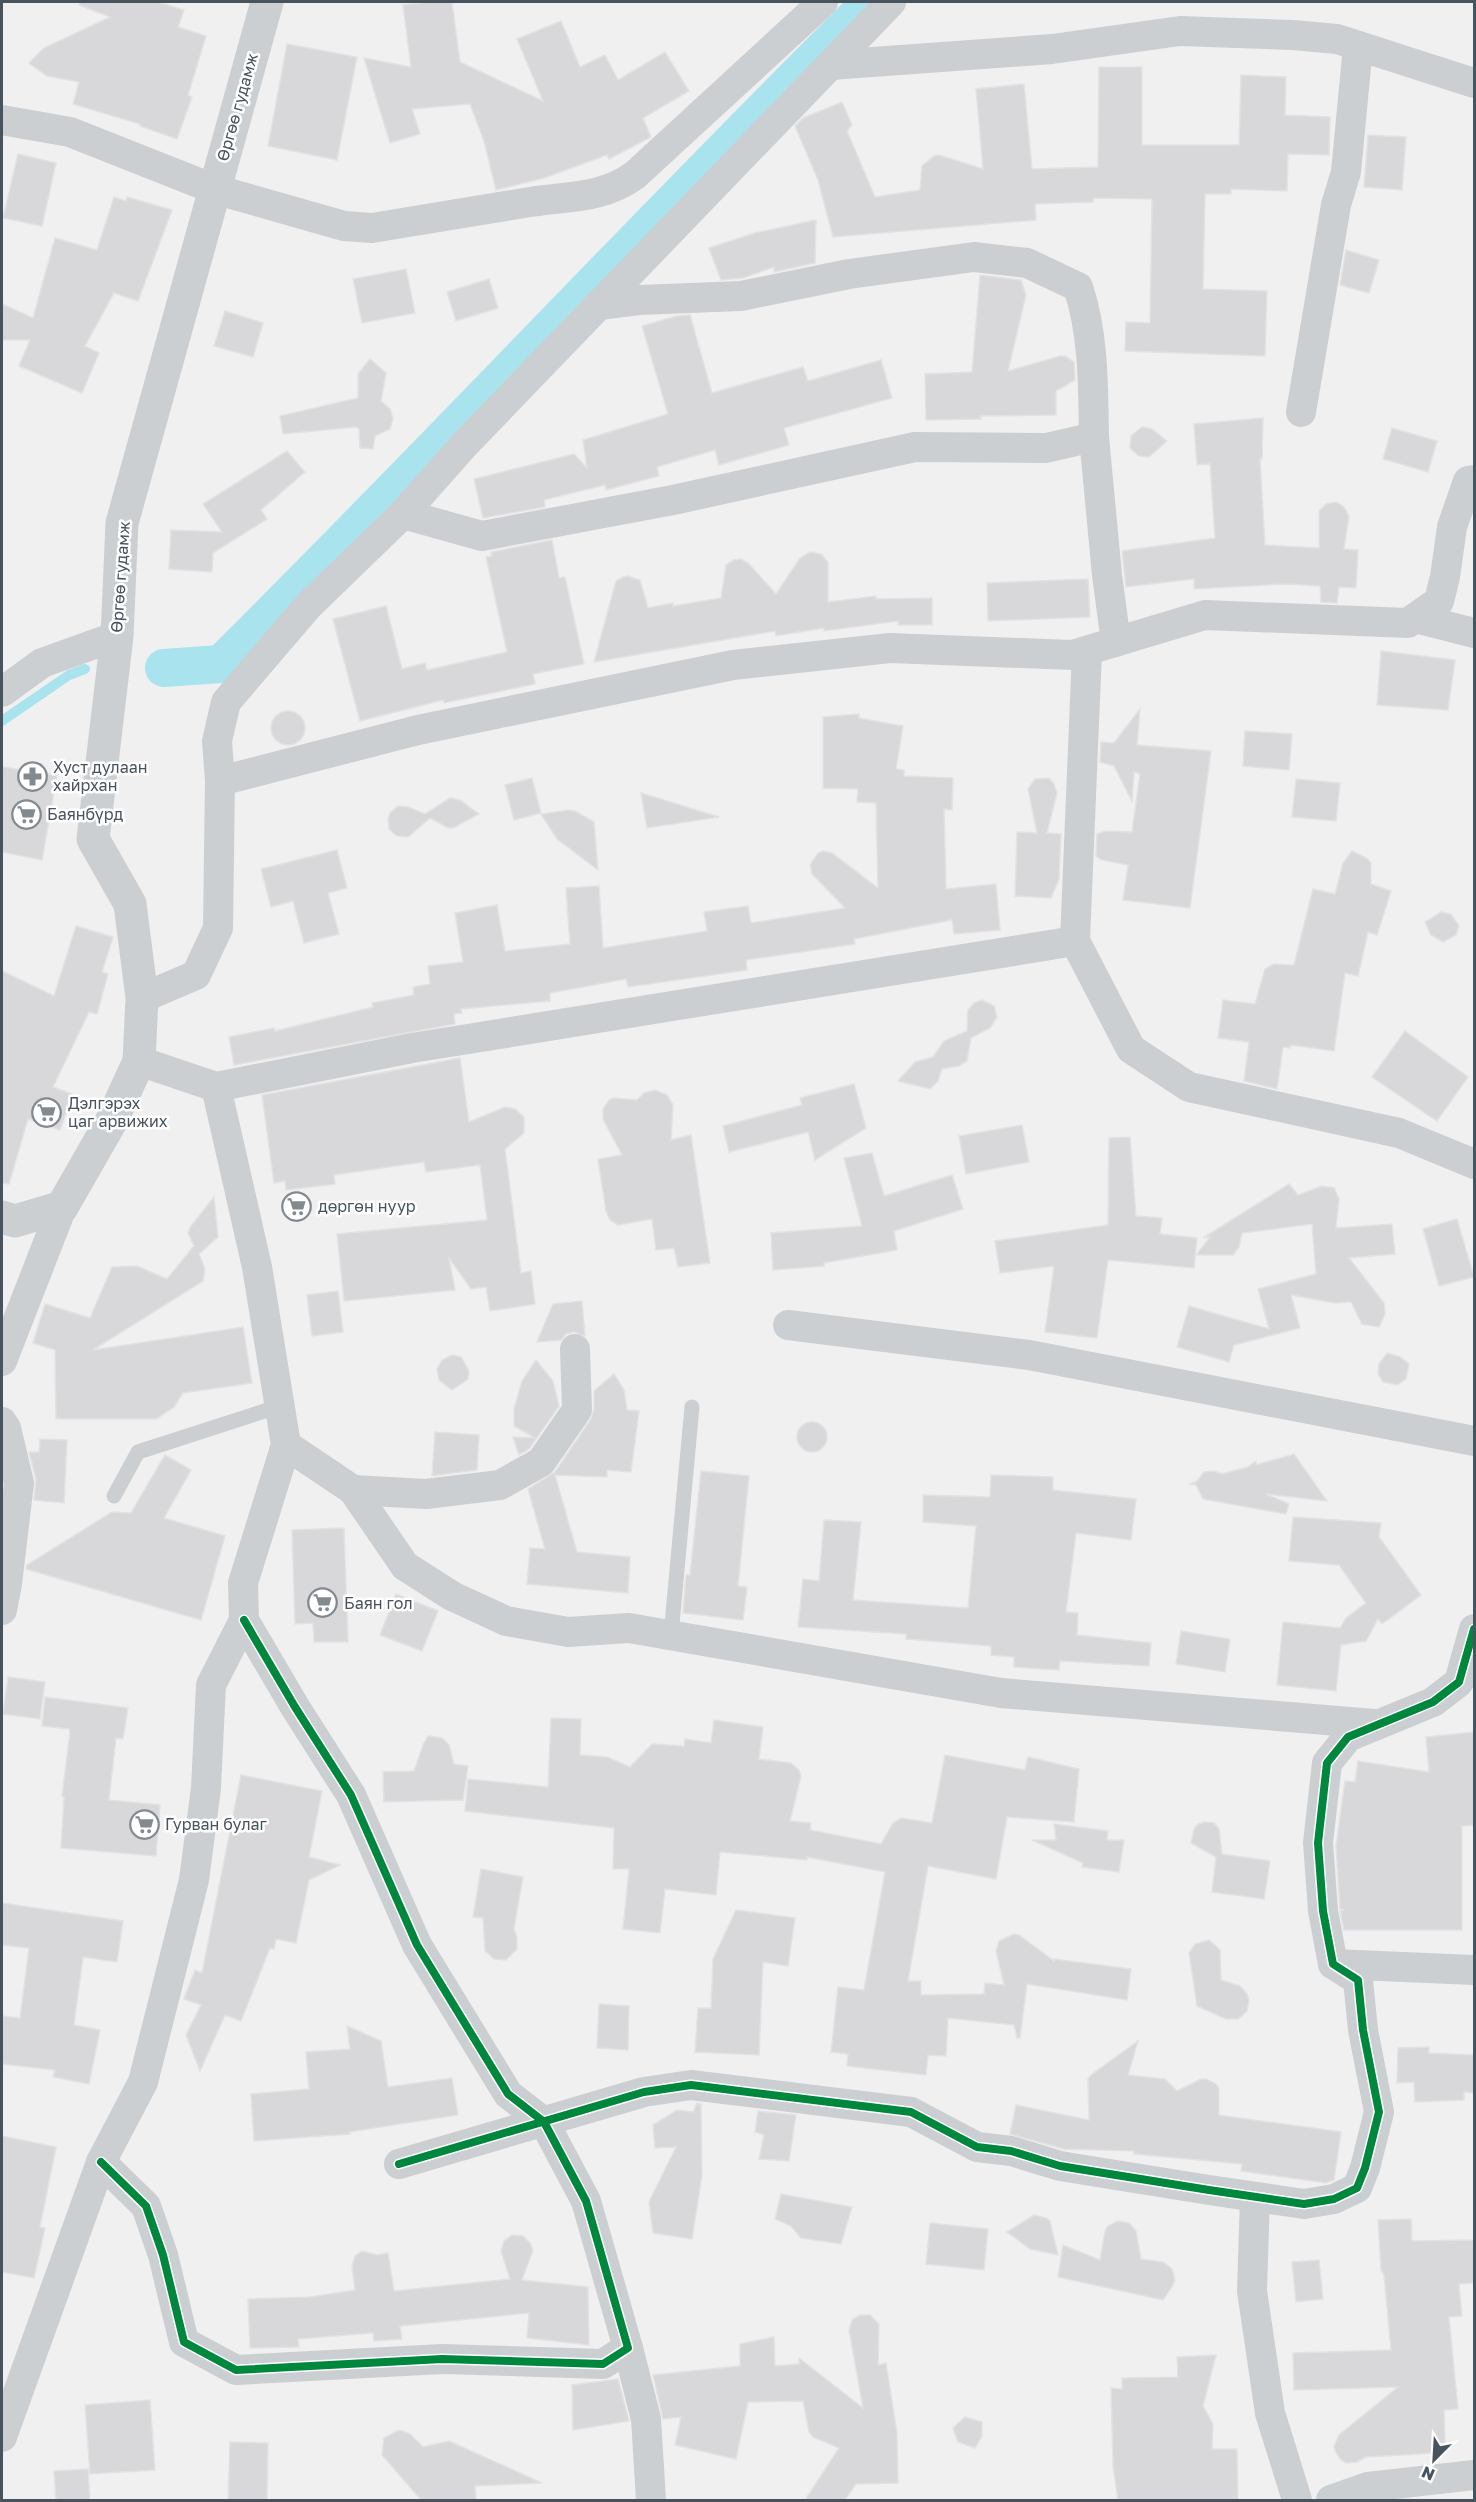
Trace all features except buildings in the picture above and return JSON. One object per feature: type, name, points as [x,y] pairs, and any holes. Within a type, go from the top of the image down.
[{"type":"street","name":"Өргөө гудамж","points":[[63,1207],[113,1118],[139,1061],[142,998],[130,904],[93,839],[117,636],[122,523],[267,2]]},
{"type":"street","points":[[2,120],[70,132],[214,189],[344,226],[372,228],[538,201],[600,194],[620,186],[635,176],[823,2]]},
{"type":"street","points":[[142,998],[196,975],[218,928],[220,781],[217,741],[226,702],[308,606],[403,514],[464,445],[891,2]]},
{"type":"street","points":[[831,65],[1052,49],[1180,31],[1293,34],[1337,39],[1474,83]]},
{"type":"street","points":[[1301,412],[1336,205],[1346,172],[1358,46]]},
{"type":"street","points":[[599,304],[741,296],[849,274],[974,257],[1027,263],[1078,287],[1084,306],[1093,367],[1094,437],[1116,642]]},
{"type":"street","points":[[403,514],[482,536],[673,500],[915,447],[1046,448],[1094,437]]},
{"type":"street","points":[[220,781],[418,730],[734,665],[890,648],[1072,655],[1205,615],[1408,623],[1439,601],[1452,527],[1468,481],[1474,480]]},
{"type":"street","points":[[1415,618],[1474,633]]},
{"type":"street","points":[[2,692],[42,663],[117,636]]},
{"type":"street","points":[[1087,651],[1075,941],[1131,1049],[1189,1087],[1399,1133],[1474,1164]]},
{"type":"street","points":[[139,1061],[216,1087],[412,1048],[1075,941]]},
{"type":"street","points":[[2,2437],[101,2162],[143,2082],[194,1881],[206,1788],[211,1685],[244,1620],[243,1583],[286,1445],[257,1267],[216,1087]]},
{"type":"street","points":[[2,1217],[15,1221],[63,1207]]},
{"type":"street","points":[[2,1361],[63,1207]]},
{"type":"street","points":[[788,1325],[1029,1355],[1474,1441]]},
{"type":"street","points":[[353,1490],[426,1494],[500,1485],[541,1462],[577,1410],[575,1349]]},
{"type":"street","points":[[2,1422],[6,1428],[19,1483],[2,1610]]},
{"type":"street","points":[[286,1445],[353,1490],[405,1566],[452,1596],[506,1620],[568,1632],[629,1628],[1001,1693],[1381,1724]]},
{"type":"street","points":[[244,1620],[295,1707],[351,1795],[423,1955],[508,2094],[544,2122],[586,2201],[646,2419],[651,2500]]},
{"type":"street","points":[[399,2164],[644,2092],[691,2085],[911,2112],[977,2147],[1011,2151],[1060,2166],[1255,2197],[1304,2204],[1334,2199],[1358,2188],[1379,2112],[1363,2030],[1358,1980],[1333,1964],[1323,1911],[1318,1843],[1327,1762],[1348,1737],[1433,1702],[1459,1682],[1474,1629]]},
{"type":"street","points":[[1333,1964],[1474,1970]]},
{"type":"street","points":[[101,2162],[146,2206],[163,2255],[184,2342],[236,2370],[442,2358],[603,2364],[628,2348]]},
{"type":"street","points":[[1255,2197],[1254,2302],[1270,2413],[1297,2500]]},
{"type":"street","points":[[1331,2500],[1368,2487],[1474,2475]]},
{"type":"lane","points":[[114,1496],[138,1452],[280,1406]]},
{"type":"lane","points":[[671,1635],[692,1407]]},
{"type":"waterway","points":[[164,668],[221,664],[871,2]]},
{"type":"waterway","points":[[2,721],[69,675],[85,669]]},
{"type":"cycle path","points":[[101,2162],[146,2206],[163,2255],[184,2342],[236,2370],[442,2359],[603,2364],[628,2348],[586,2201],[544,2122],[508,2094],[417,1945],[351,1795],[295,1707],[244,1620]]},
{"type":"cycle path","points":[[399,2164],[644,2092],[691,2085],[911,2112],[977,2147],[1011,2151],[1060,2166],[1209,2190],[1304,2204],[1334,2199],[1357,2188],[1365,2168],[1379,2112],[1363,2030],[1358,1980],[1333,1964],[1323,1911],[1318,1843],[1327,1763],[1348,1737],[1433,1702],[1459,1682],[1474,1629]]},
{"type":"place","name":"Хуст дулаан хайрхан","points":[[32,776]]},
{"type":"place","name":"Баянбүрд","points":[[26,814]]},
{"type":"place","name":"Дэлгэрэх цаг арвижих","points":[[47,1112]]},
{"type":"place","name":"дөргөн нуур","points":[[297,1206]]},
{"type":"place","name":"Баян гол","points":[[323,1603]]},
{"type":"place","name":"Гурван булаг","points":[[144,1824]]}]
